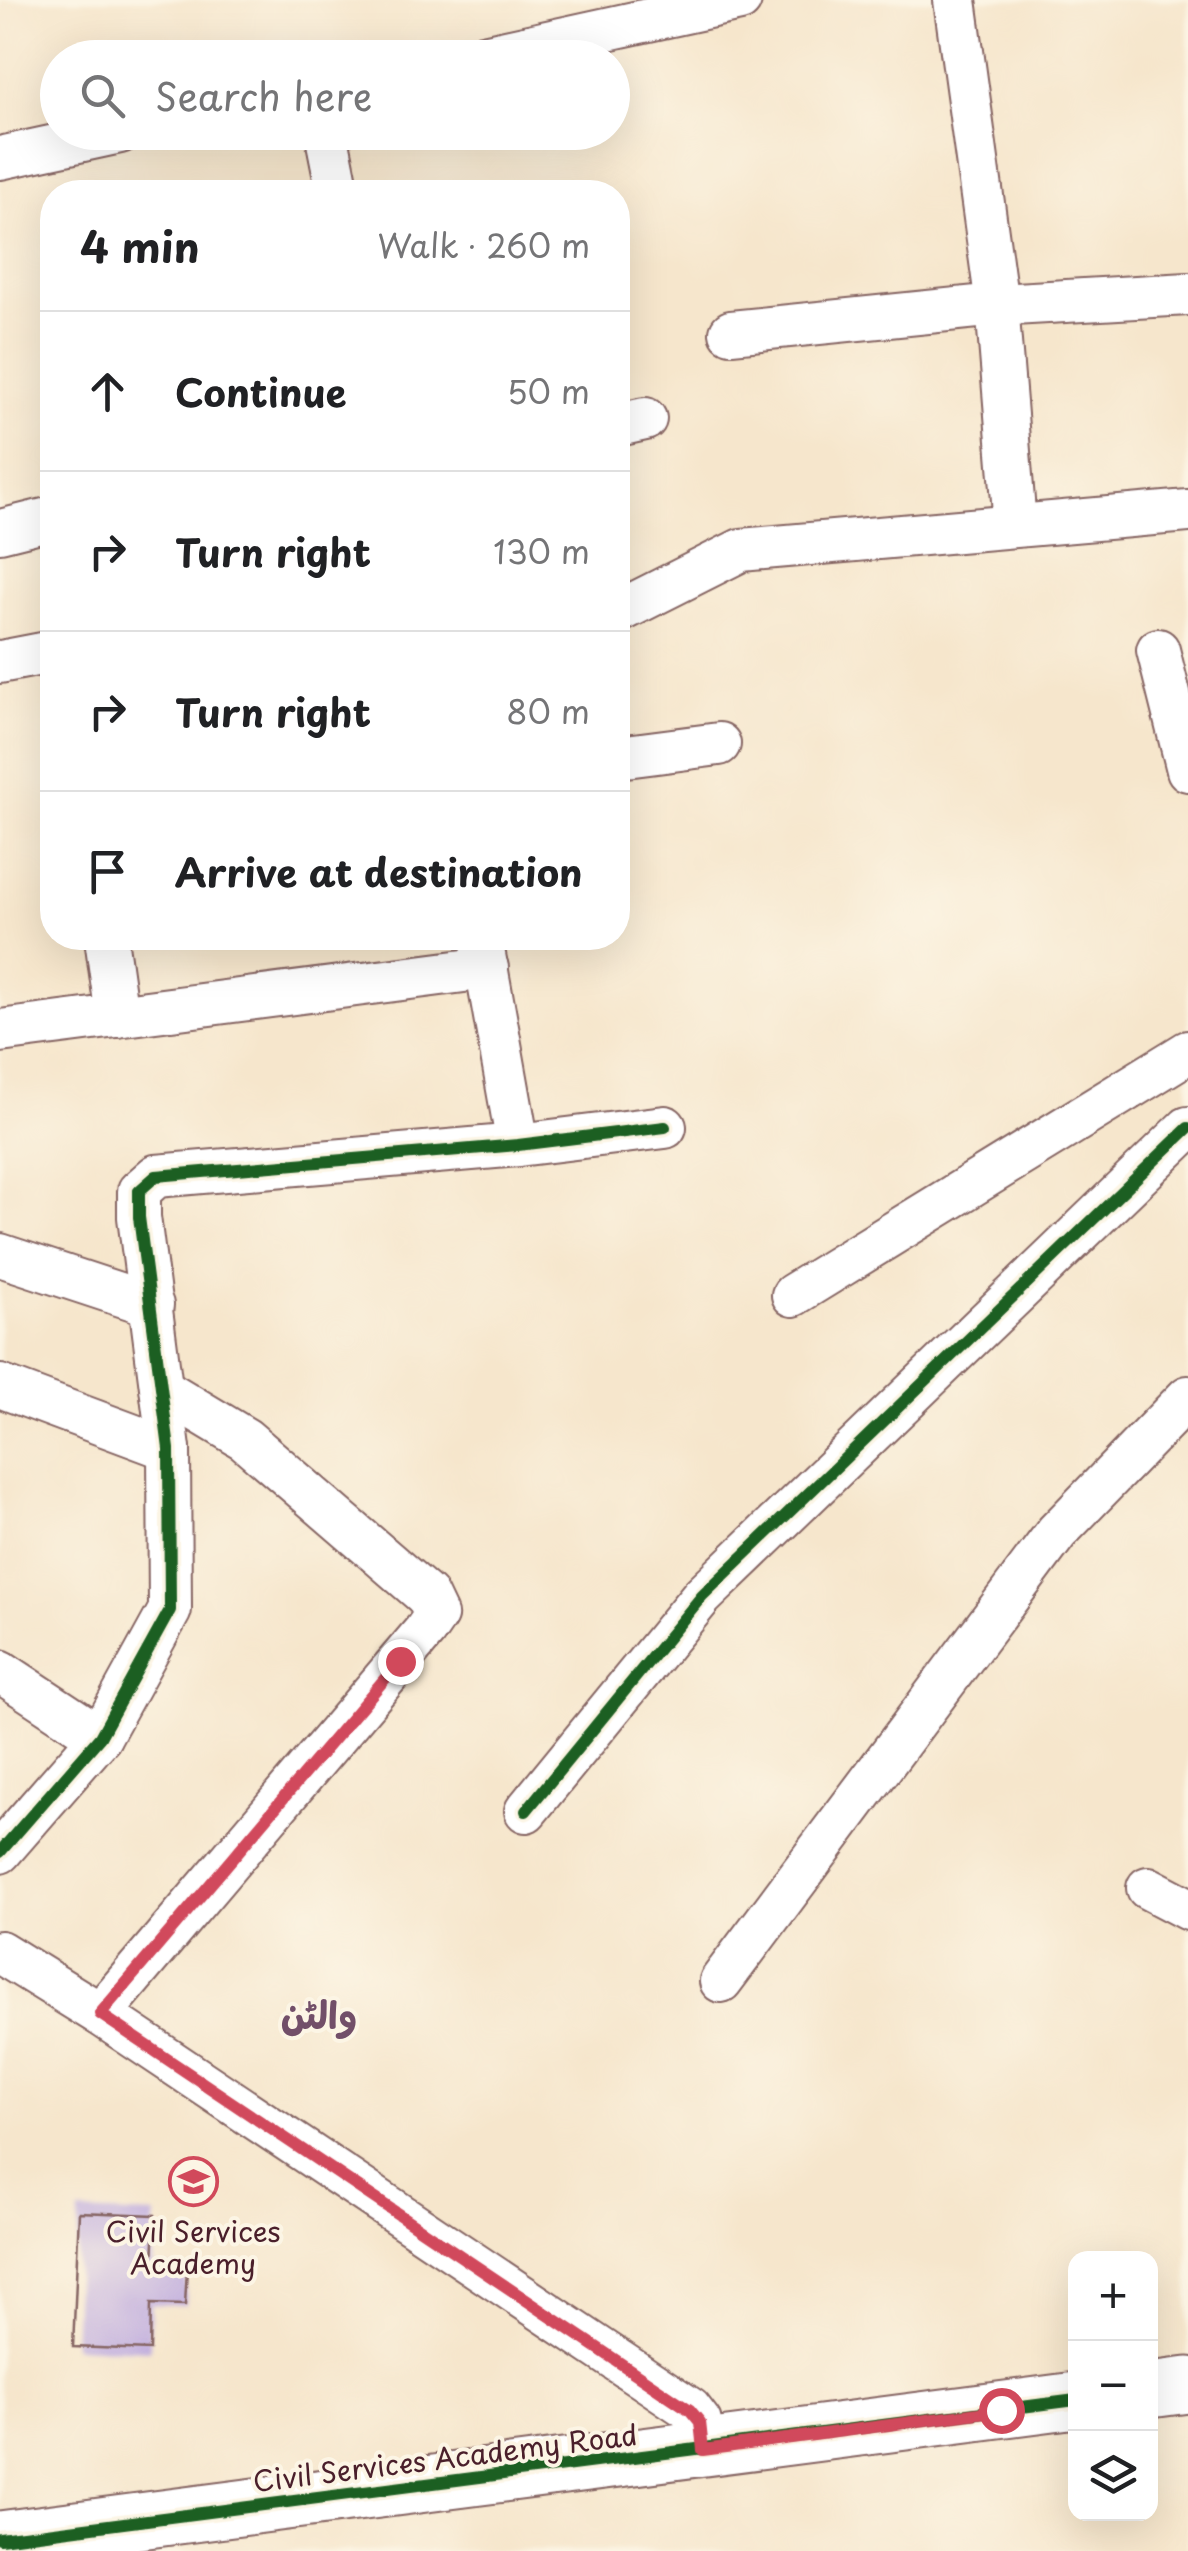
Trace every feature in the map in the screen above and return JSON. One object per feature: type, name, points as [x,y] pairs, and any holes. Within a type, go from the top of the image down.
[{"type":"street","points":[[557,40],[740,0]]},
{"type":"street","points":[[955,0],[997,305],[1015,525]]},
{"type":"street","points":[[0,158],[40,149]]},
{"type":"street","points":[[330,150],[336,180]]},
{"type":"street","points":[[730,332],[997,305],[1188,294]]},
{"type":"street","points":[[630,606],[742,550],[1188,511]]},
{"type":"street","points":[[0,531],[40,521]]},
{"type":"street","points":[[1158,650],[1188,770]]},
{"type":"street","points":[[0,662],[40,654]]},
{"type":"street","points":[[630,755],[720,744]]},
{"type":"street","points":[[108,950],[117,1016]]},
{"type":"street","points":[[0,1031],[117,1016],[484,953],[518,1145]]},
{"type":"street","points":[[793,1295],[1188,1052]]},
{"type":"street","points":[[0,1852],[100,1737],[170,1610],[169,1449],[139,1192],[156,1176],[518,1145],[665,1127]]},
{"type":"street","points":[[526,1812],[702,1596],[1188,1128]]},
{"type":"street","points":[[0,1255],[152,1305]]},
{"type":"street","points":[[0,1386],[169,1449]]},
{"type":"street","points":[[100,2014],[436,1615],[427,1596],[245,1439],[162,1389]]},
{"type":"street","points":[[721,1981],[1057,1532],[1188,1397]]},
{"type":"street","points":[[1146,1438],[1188,1446]]},
{"type":"street","points":[[0,1672],[100,1737]]},
{"type":"street","points":[[1148,1888],[1188,1909]]},
{"type":"street","points":[[0,1952],[100,2014],[690,2410],[700,2422],[703,2450]]},
{"type":"street","points":[[1158,2389],[1188,2385]]},
{"type":"street","name":"Civil Services Academy Road","points":[[0,2538],[1068,2401]]},
{"type":"building","points":[[79,2212],[155,2215],[153,2266],[187,2268],[185,2305],[151,2304],[150,2350],[73,2347]]},
{"type":"cycle path","points":[[0,1852],[100,1737],[170,1610],[169,1449],[139,1217],[139,1191],[156,1176],[518,1145],[665,1127]]},
{"type":"cycle path","points":[[526,1811],[702,1596],[1188,1128]]},
{"type":"cycle path","points":[[0,2539],[1068,2401]]},
{"type":"place","name":"Civil Services Academy","points":[[193,2182]]},
{"type":"district","name":"والٹن","points":[[319,2013]]},
{"type":"route","points":[[400,1661],[100,2014],[696,2414],[703,2450],[1001,2410]]}]
